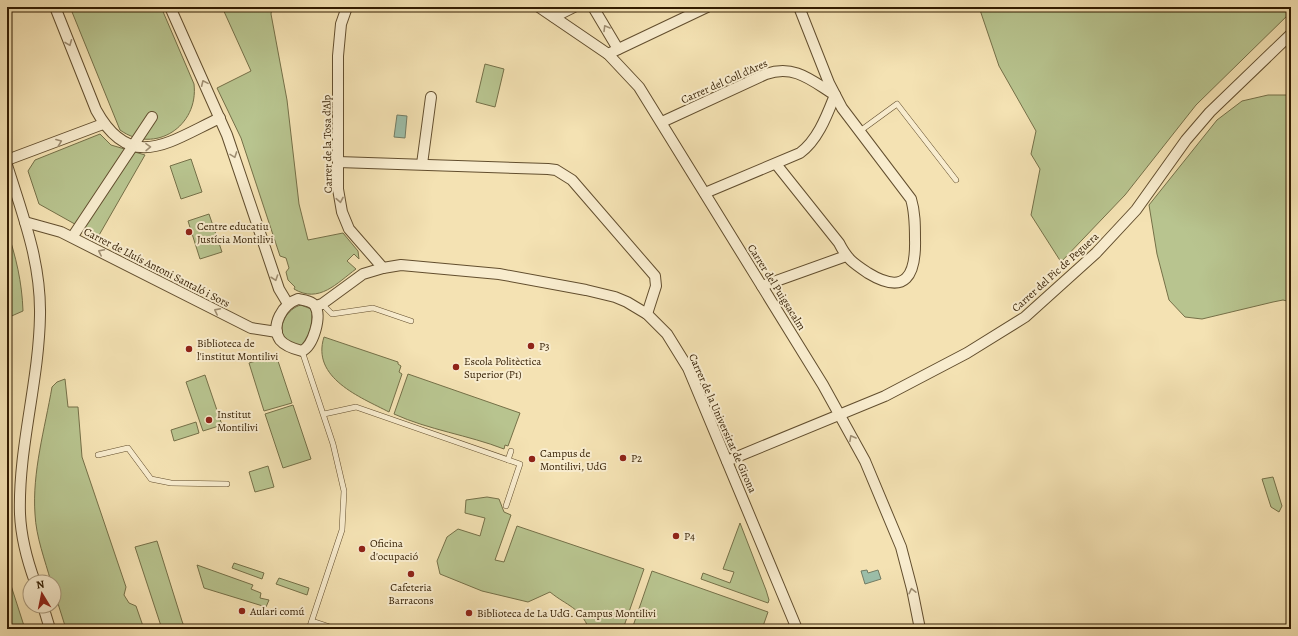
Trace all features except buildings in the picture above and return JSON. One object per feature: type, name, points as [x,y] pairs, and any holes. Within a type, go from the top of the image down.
[{"type":"street","points":[[55,7],[96,110],[104,124],[114,136],[132,145],[159,146],[173,141],[220,118]]},
{"type":"street","points":[[170,7],[220,118],[279,289],[288,304]]},
{"type":"street","name":"Carrer de la Tosa d'Alp","points":[[347,7],[342,24],[338,56],[338,189],[346,221],[355,237],[383,268]]},
{"type":"street","name":"Carrer del Puigsacalm","points":[[539,7],[608,54],[639,87],[662,122],[823,385],[838,415],[865,461],[901,547],[912,589],[920,629]]},
{"type":"street","points":[[554,18],[559,7]]},
{"type":"street","points":[[554,18],[574,7]]},
{"type":"street","points":[[593,7],[618,49]]},
{"type":"street","points":[[608,54],[707,7]]},
{"type":"street","points":[[776,164],[839,243],[846,256],[887,283],[894,283],[906,279],[910,274],[915,259],[914,213],[911,199],[842,108],[799,7]]},
{"type":"street","name":"Carrer del Pic de Peguera","points":[[728,461],[885,396],[967,353],[1025,317],[1101,247],[1136,210],[1186,140],[1205,117],[1291,34]]},
{"type":"street","name":"Carrer del Coll d'Ares","points":[[662,122],[766,74],[782,70],[807,77],[836,95]]},
{"type":"street","points":[[705,193],[776,164],[808,148],[827,116],[836,95]]},
{"type":"street","points":[[422,164],[431,97]]},
{"type":"street","points":[[73,236],[152,117]]},
{"type":"street","points":[[7,160],[104,124]]},
{"type":"street","points":[[338,162],[548,169],[564,174],[572,180],[655,276],[656,286],[647,314]]},
{"type":"street","points":[[7,165],[34,248],[38,277],[40,316],[35,380],[21,479],[20,515],[22,536],[33,574]]},
{"type":"street","name":"Carrer de Lluís Antoni Santaló i Sors","points":[[25,222],[61,232],[251,328],[277,332]]},
{"type":"street","points":[[762,286],[846,256]]},
{"type":"street","name":"Carrer de la Universitat de Girona","points":[[319,305],[363,274],[383,268],[401,265],[514,276],[615,297],[647,314],[667,334],[688,368],[797,629]]},
{"type":"street","points":[[298,299],[319,305],[314,331],[308,346],[302,351],[284,344],[277,332],[280,315],[288,304],[298,299]]},
{"type":"street","points":[[45,614],[50,629]]},
{"type":"lane","points":[[860,131],[897,104],[956,180]]},
{"type":"lane","points":[[319,305],[332,314],[374,308],[411,321]]},
{"type":"lane","points":[[302,351],[324,414],[342,477],[344,516],[342,530],[309,629]]},
{"type":"lane","points":[[324,414],[356,407],[520,464],[506,506]]},
{"type":"lane","points":[[98,455],[128,448],[151,479],[171,483],[228,484]]},
{"type":"lane","points":[[508,460],[511,451]]},
{"type":"lane","points":[[312,621],[336,629]]},
{"type":"green space","points":[[70,7],[161,7],[194,84],[194,99],[182,124],[172,132],[160,138],[147,139],[133,137],[120,130]]},
{"type":"green space","points":[[222,7],[272,7],[271,14],[287,100],[299,204],[308,240],[343,233],[358,251],[359,259],[354,254],[347,261],[356,269],[335,285],[320,293],[303,293],[294,289],[295,287],[288,280],[286,272],[289,268],[286,258],[280,256],[241,138],[217,88],[251,71]]},
{"type":"green space","points":[[979,7],[1291,7],[1291,12],[1196,105],[1125,195],[1061,262],[1031,215],[1040,169],[1031,154],[1036,131],[999,66]]},
{"type":"green space","points":[[485,64],[504,69],[495,107],[476,102]]},
{"type":"green space","points":[[1268,95],[1291,95],[1291,302],[1283,300],[1202,319],[1185,317],[1169,300],[1157,254],[1149,205],[1217,120],[1242,101]]},
{"type":"green space","points":[[100,134],[111,145],[145,155],[98,237],[39,204],[28,171],[35,160]]},
{"type":"green space","points":[[191,159],[202,192],[181,199],[170,166]]},
{"type":"green space","points":[[209,214],[222,252],[200,259],[188,221]]},
{"type":"green space","points":[[7,230],[18,270],[23,311],[7,318]]},
{"type":"green space","points":[[301,305],[311,309],[312,319],[306,340],[300,347],[286,340],[283,335],[282,324],[284,319],[292,310]]},
{"type":"green space","points":[[324,337],[398,362],[401,366],[399,372],[402,374],[389,412],[352,392],[331,375],[325,364],[322,351]]},
{"type":"green space","points":[[276,355],[292,403],[264,411],[249,363]]},
{"type":"green space","points":[[408,374],[520,413],[508,446],[505,445],[504,449],[407,420],[394,414]]},
{"type":"green space","points":[[205,375],[222,425],[203,431],[186,382]]},
{"type":"green space","points":[[65,379],[68,407],[78,407],[82,457],[126,587],[124,595],[129,603],[136,606],[144,629],[66,629],[61,614],[62,574],[49,574],[39,540],[35,514],[35,482],[37,466],[52,387],[57,382]]},
{"type":"green space","points":[[293,405],[311,459],[283,468],[265,414]]},
{"type":"green space","points":[[196,422],[199,433],[174,441],[171,430]]},
{"type":"green space","points":[[268,466],[274,487],[255,492],[249,472]]},
{"type":"green space","points":[[1273,477],[1282,506],[1279,512],[1271,507],[1262,479]]},
{"type":"green space","points":[[487,497],[499,499],[504,512],[511,515],[495,560],[504,562],[517,526],[644,569],[623,629],[589,629],[582,616],[577,611],[550,592],[528,602],[482,591],[440,574],[437,561],[447,537],[458,529],[480,536],[485,518],[465,513],[466,500]]},
{"type":"green space","points":[[740,523],[766,590],[769,600],[768,603],[701,579],[703,573],[730,583],[734,572],[723,569]]},
{"type":"green space","points":[[157,541],[185,629],[162,629],[135,547]]},
{"type":"green space","points":[[234,563],[264,573],[262,579],[232,568]]},
{"type":"green space","points":[[197,565],[253,585],[251,589],[261,593],[260,598],[269,600],[266,607],[204,588]]},
{"type":"green space","points":[[652,571],[768,612],[762,629],[632,629]]},
{"type":"green space","points":[[7,573],[25,629],[7,629]]},
{"type":"green space","points":[[279,578],[309,588],[307,595],[276,584]]},
{"type":"shaded area","points":[[397,115],[407,116],[405,138],[394,137]]},
{"type":"shaded area","points":[[867,570],[868,573],[878,570],[881,579],[865,584],[861,571]]},
{"type":"place","name":"Centre educatiu Justícia Montilivi","points":[[189,232]]},
{"type":"place","name":"P3","points":[[531,346]]},
{"type":"place","name":"Biblioteca de l'institut Montilivi","points":[[189,349]]},
{"type":"place","name":"Escola Politèctica Superior (P1)","points":[[456,367]]},
{"type":"place","name":"Institut Montilivi","points":[[209,420]]},
{"type":"place","name":"P2","points":[[623,458]]},
{"type":"place","name":"Campus de Montilivi, UdG","points":[[532,459]]},
{"type":"place","name":"P4","points":[[676,536]]},
{"type":"place","name":"Oficina d'ocupació","points":[[362,549]]},
{"type":"place","name":"Cafeteria Barracons","points":[[411,574]]},
{"type":"place","name":"Aulari comú","points":[[242,611]]},
{"type":"place","name":"Biblioteca de La UdG. Campus Montilivi","points":[[469,613]]}]
